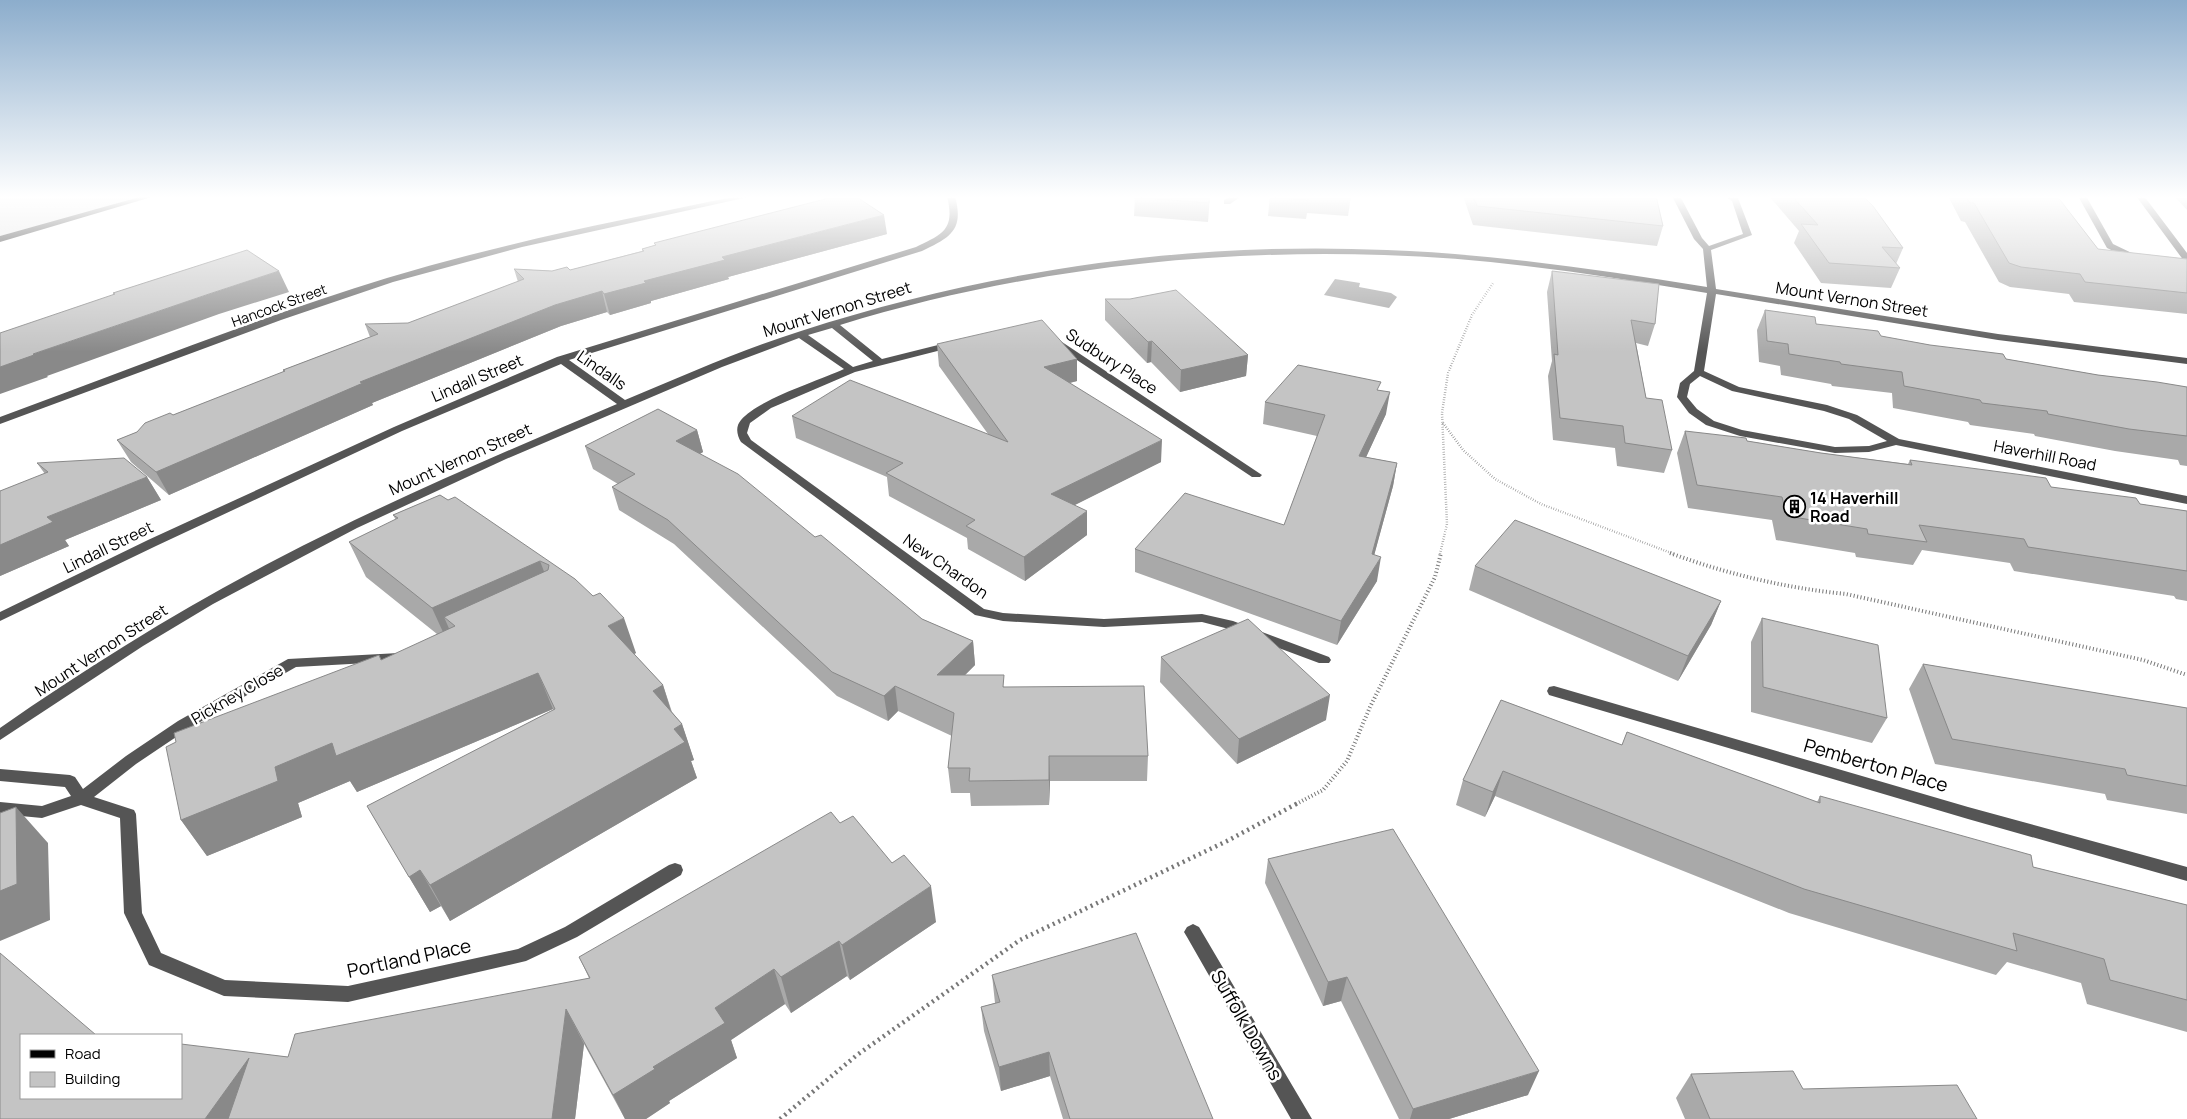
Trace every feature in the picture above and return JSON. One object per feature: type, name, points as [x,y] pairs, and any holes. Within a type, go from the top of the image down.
[{"type":"street","name":"Hancock Street","points":[[0,421],[334,299],[428,269],[508,248]]},
{"type":"street","name":"Lindall Street","points":[[0,617],[152,543],[398,429],[561,360],[630,336],[920,248]]},
{"type":"street","points":[[2114,248],[2129,257],[2146,260]]},
{"type":"street","points":[[2175,248],[2184,262]]},
{"type":"street","name":"Haverhill Road","points":[[1707,249],[1712,292],[1699,372],[1686,384],[1682,397],[1693,411],[1710,423],[1740,433],[1835,450],[1869,449],[1896,442]]},
{"type":"street","name":"Mount Vernon Street","points":[[0,735],[111,658],[241,582],[304,548],[467,470],[709,368],[800,334],[883,308],[963,288],[1027,276],[1107,263],[1254,252],[1381,252],[1468,258],[1561,268],[1950,330],[2187,361]]},
{"type":"street","points":[[833,324],[880,362]]},
{"type":"street","points":[[800,334],[851,370],[964,341]]},
{"type":"street","name":"Sudbury Place","points":[[1046,335],[1256,475]]},
{"type":"street","name":"Lindalls","points":[[561,360],[625,405]]},
{"type":"street","name":"New Chardon","points":[[851,370],[754,413],[745,422],[742,433],[746,442],[980,612],[1003,617],[1104,623],[1202,618],[1228,624],[1324,660]]},
{"type":"street","name":"Haverhill Road","points":[[1699,372],[1736,389],[1827,408],[1853,417],[1896,442],[2187,500]]},
{"type":"street","name":"Pickney Close","points":[[0,808],[42,812],[81,799],[130,760],[183,725],[292,662],[412,657]]},
{"type":"street","name":"Pemberton Place","points":[[1554,691],[1968,813],[2187,874]]},
{"type":"street","points":[[0,775],[70,781],[81,799]]},
{"type":"street","name":"Portland Place","points":[[81,799],[128,814],[133,913],[155,959],[224,988],[348,994],[520,956],[571,932],[675,870]]},
{"type":"street","name":"Suffolk Downs","points":[[1193,932],[1302,1119]]},
{"type":"path","points":[[780,1119],[857,1055],[1020,940],[1227,841],[1323,790],[1347,761],[1370,707],[1435,577],[1447,524],[1442,423],[1448,373],[1472,315],[1496,280]]},
{"type":"path","points":[[1442,423],[1463,450],[1495,479],[1541,504],[1690,560],[1756,580],[1804,590],[1846,594],[2143,660],[2187,675]]},
{"type":"shaded area","points":[[1335,279],[1360,283],[1359,287],[1391,293],[1397,297],[1389,308],[1324,295]]},
{"type":"building","points":[[756,248],[722,257],[725,260],[644,281],[646,283],[604,294],[602,291],[555,305],[360,382],[363,383],[156,472],[117,440],[137,432],[145,423],[170,413],[173,415],[378,334],[365,324],[408,323],[524,279],[514,269],[552,271],[567,267],[570,270],[644,251],[642,249]]},
{"type":"building","points":[[1818,248],[1883,248],[1900,268],[1829,263]]},
{"type":"building","points":[[2000,248],[2097,248],[2187,259],[2187,293],[2085,282],[2080,274],[2021,267],[2009,263]]},
{"type":"building","points":[[247,250],[279,271],[33,354],[0,367],[0,333],[115,294],[113,293]]},
{"type":"building","points":[[1552,271],[1659,284],[1655,324],[1631,320],[1646,398],[1662,400],[1672,450],[1625,443],[1623,426],[1560,418],[1554,354],[1558,355]]},
{"type":"building","points":[[1176,290],[1248,355],[1181,370],[1152,341],[1148,342],[1105,299],[1130,299]]},
{"type":"building","points":[[1765,310],[1815,317],[1816,324],[1878,331],[1881,336],[1930,345],[2003,354],[2006,359],[2098,375],[2187,387],[2187,436],[2129,429],[2048,414],[2047,411],[1982,403],[1980,400],[1904,386],[1902,372],[1841,364],[1840,362],[1789,354],[1788,344],[1767,341]]},
{"type":"building","points":[[1042,320],[1077,359],[1044,367],[1162,440],[1051,494],[1087,511],[1024,557],[966,526],[975,520],[886,473],[903,463],[792,416],[850,380],[1008,442],[937,344]]},
{"type":"building","points":[[1298,365],[1381,382],[1377,390],[1390,392],[1359,456],[1397,463],[1372,554],[1381,557],[1341,621],[1135,549],[1185,493],[1284,525],[1325,415],[1265,402]]},
{"type":"building","points":[[658,409],[697,430],[676,441],[738,474],[815,537],[821,535],[922,619],[973,641],[937,675],[1004,675],[1003,687],[1144,686],[1148,756],[1049,756],[1049,780],[969,781],[970,768],[948,768],[954,713],[895,686],[884,696],[832,672],[668,520],[612,487],[635,474],[585,446]]},
{"type":"building","points":[[1685,431],[1746,438],[1747,441],[1912,465],[1910,460],[2046,478],[2051,487],[2136,498],[2140,504],[2187,511],[2187,571],[2028,547],[2024,539],[1919,525],[1927,542],[1868,534],[1867,529],[1787,516],[1782,497],[1697,485]]},
{"type":"building","points":[[124,458],[147,477],[47,517],[53,522],[0,545],[0,491],[48,472],[37,463]]},
{"type":"building","points":[[440,495],[448,500],[455,497],[575,579],[593,596],[600,593],[624,618],[608,626],[663,685],[653,691],[682,724],[674,729],[685,742],[430,885],[420,870],[409,877],[367,806],[555,709],[538,673],[336,756],[332,743],[275,767],[278,781],[181,820],[166,747],[176,742],[174,733],[379,655],[381,660],[455,626],[444,617],[548,570],[549,565],[540,561],[432,608],[349,542],[398,518],[393,515]]},
{"type":"building","points":[[1515,520],[1721,601],[1688,656],[1475,566]]},
{"type":"building","points":[[1762,618],[1878,645],[1887,718],[1763,687]]},
{"type":"building","points":[[1248,619],[1330,695],[1239,739],[1161,657]]},
{"type":"building","points":[[1923,664],[2187,708],[2187,786],[2127,775],[2125,769],[1952,739]]},
{"type":"building","points":[[1501,700],[1622,745],[1627,732],[1820,803],[1820,796],[2031,855],[2033,867],[2187,905],[2187,1000],[2110,980],[2104,959],[2013,933],[2017,951],[1804,889],[1503,771],[1493,792],[1463,780]]},
{"type":"building","points":[[16,807],[17,884],[0,891],[0,813]]},
{"type":"building","points":[[831,812],[840,823],[853,816],[892,863],[904,855],[931,886],[842,945],[839,941],[781,977],[774,969],[715,1008],[725,1023],[653,1067],[655,1069],[613,1095],[566,1009],[552,1119],[228,1119],[249,1058],[205,1119],[0,1119],[0,953],[95,1034],[20,1034],[20,1099],[182,1099],[182,1044],[288,1057],[295,1034],[590,978],[579,957]]},
{"type":"building","points":[[1393,829],[1539,1071],[1413,1109],[1347,977],[1328,982],[1268,859]]},
{"type":"building","points":[[1136,933],[1213,1119],[1070,1119],[1049,1052],[999,1067],[981,1007],[1000,1002],[992,975]]},
{"type":"building","points":[[1793,1071],[1803,1089],[1957,1085],[1977,1119],[1710,1119],[1691,1074]]},
{"type":"place","name":"14 Haverhill Road","points":[[1794,507]]}]
